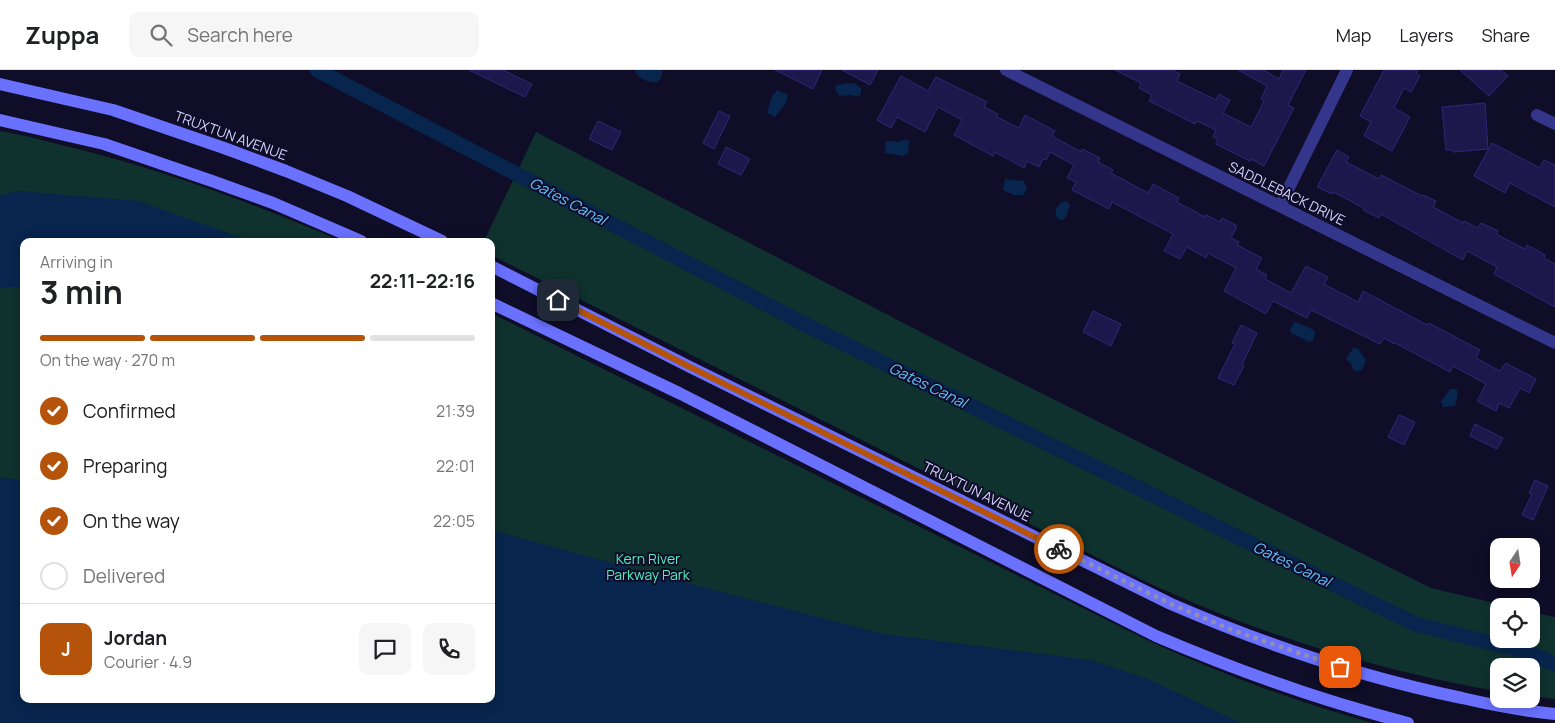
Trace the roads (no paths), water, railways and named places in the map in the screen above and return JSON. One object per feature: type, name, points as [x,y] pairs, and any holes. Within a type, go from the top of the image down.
[{"type":"main road","name":"TRUXTUN AVENUE","points":[[0,84],[113,110],[224,148],[347,196],[436,238]]},
{"type":"main road","points":[[0,120],[104,144],[273,204],[354,238]]},
{"type":"main road","name":"TRUXTUN AVENUE","points":[[495,268],[690,367],[1135,586],[1232,630],[1357,673],[1422,690],[1468,700],[1555,714]]},
{"type":"main road","points":[[495,305],[689,398],[1156,636],[1219,663],[1276,683],[1347,707],[1408,723]]},
{"type":"street","name":"SADDLEBACK DRIVE","points":[[1006,70],[1555,344]]},
{"type":"street","points":[[1280,206],[1348,70]]},
{"type":"street","points":[[1538,115],[1555,124]]},
{"type":"water","points":[[635,70],[662,70],[662,76],[658,82],[651,82],[638,76]]},
{"type":"water","points":[[851,83],[861,88],[859,97],[851,95],[840,96],[835,86]]},
{"type":"water","points":[[777,90],[788,95],[786,103],[775,117],[767,113],[772,96]]},
{"type":"water","points":[[906,139],[909,141],[908,154],[903,156],[885,153],[886,141],[899,142]]},
{"type":"water","points":[[1005,179],[1024,181],[1027,188],[1024,195],[1014,195],[1003,190]]},
{"type":"water","points":[[20,191],[138,201],[243,238],[20,238],[20,286],[0,288],[0,195]]},
{"type":"water","points":[[1066,201],[1070,205],[1066,217],[1063,220],[1058,219],[1056,210]]},
{"type":"water","points":[[1294,322],[1314,330],[1315,335],[1312,341],[1309,342],[1291,333],[1290,330]]},
{"type":"water","points":[[1354,347],[1358,349],[1366,360],[1362,370],[1353,370],[1352,365],[1347,360]]},
{"type":"water","points":[[1450,389],[1458,390],[1455,406],[1443,407],[1441,401]]},
{"type":"water","points":[[0,478],[20,480],[20,703],[495,703],[495,531],[883,634],[1090,660],[1148,679],[1241,723],[0,723]]},
{"type":"waterway","name":"Gates Canal","points":[[317,70],[808,326],[1415,624],[1524,651],[1555,664]]},
{"type":"park label","name":"Kern River Parkway Park","points":[[648,566]]}]
